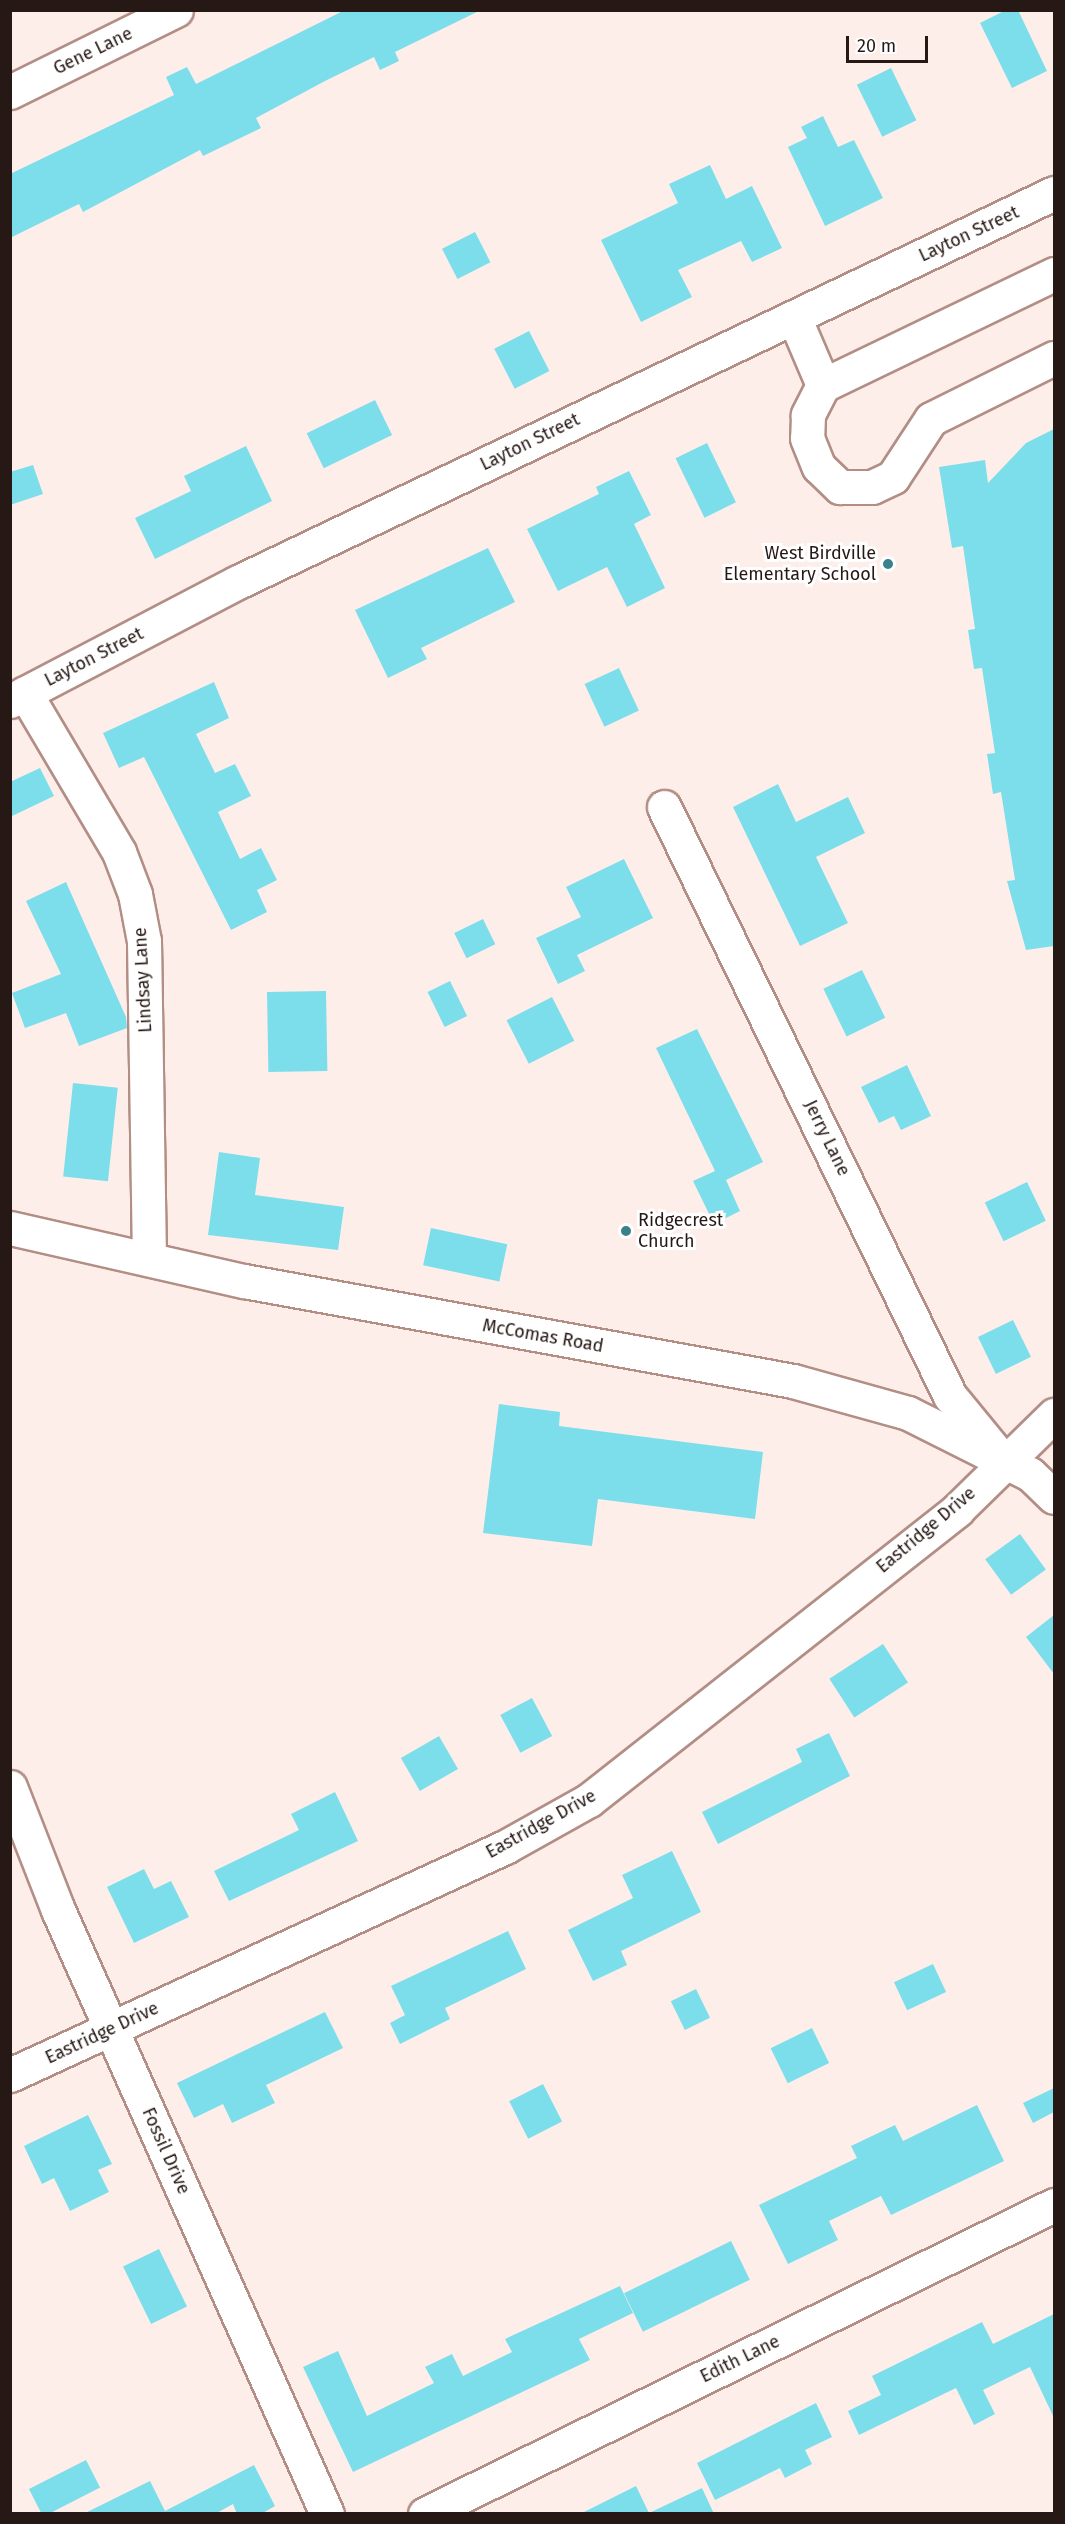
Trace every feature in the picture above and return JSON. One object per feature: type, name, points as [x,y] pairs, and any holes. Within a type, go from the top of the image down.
[{"type":"street","name":"Gene Lane","points":[[10,92],[176,10]]},
{"type":"street","name":"Layton Street","points":[[18,697],[238,582],[1054,193]]},
{"type":"street","points":[[1054,274],[824,385],[808,415],[807,438],[819,467],[840,486],[872,487],[893,477],[932,419],[1054,358]]},
{"type":"street","points":[[794,317],[824,385]]},
{"type":"street","name":"Lindsay Lane","points":[[18,697],[119,852],[135,894],[144,940],[149,1259]]},
{"type":"street","name":"Jerry Lane","points":[[664,807],[950,1395],[1003,1460]]},
{"type":"street","name":"McComas Road","points":[[10,1228],[149,1259],[793,1381],[908,1413],[1003,1460],[1054,1497]]},
{"type":"street","name":"Eastridge Drive","points":[[10,2075],[505,1847],[589,1800],[957,1509],[1003,1460],[1054,1415]]},
{"type":"street","name":"Fossil Drive","points":[[10,1787],[112,2028],[327,2514]]},
{"type":"street","name":"Edith Lane","points":[[425,2514],[1054,2205]]},
{"type":"building","points":[[345,10],[481,10],[395,52],[399,61],[380,70],[374,57],[256,118],[261,128],[203,156],[200,150],[83,212],[79,204],[10,238],[10,174],[174,95],[166,77],[187,67],[196,84]]},
{"type":"building","points":[[1006,10],[1018,10],[1047,71],[1012,88],[980,23]]},
{"type":"building","points":[[891,68],[916,120],[882,137],[857,85]]},
{"type":"building","points":[[823,116],[838,147],[854,140],[883,198],[825,226],[788,147],[807,138],[801,127]]},
{"type":"building","points":[[710,165],[726,199],[752,186],[782,248],[752,262],[741,241],[678,270],[692,297],[641,322],[601,240],[678,203],[669,184]]},
{"type":"building","points":[[475,232],[490,262],[457,279],[442,249]]},
{"type":"building","points":[[529,331],[549,371],[515,389],[494,349]]},
{"type":"building","points":[[375,400],[392,435],[324,468],[307,433]]},
{"type":"building","points":[[1054,429],[1054,946],[1026,950],[1007,881],[1015,880],[1001,792],[993,794],[987,754],[995,753],[982,668],[974,669],[968,630],[975,629],[963,546],[952,548],[939,467],[985,460],[988,483],[1026,443]]},
{"type":"building","points":[[707,443],[736,502],[704,518],[676,458]]},
{"type":"building","points":[[246,446],[272,501],[155,559],[135,518],[191,491],[184,476]]},
{"type":"building","points":[[33,465],[43,494],[10,505],[10,472]]},
{"type":"building","points":[[629,471],[651,515],[634,524],[665,588],[627,607],[607,567],[558,591],[527,529],[599,494],[596,487]]},
{"type":"building","points":[[488,548],[515,602],[421,648],[427,659],[388,678],[355,610]]},
{"type":"building","points":[[619,668],[639,711],[604,727],[585,684]]},
{"type":"building","points":[[214,682],[229,718],[196,734],[215,773],[235,764],[251,796],[218,812],[240,859],[261,848],[277,880],[257,890],[267,912],[231,930],[144,757],[119,768],[103,733]]},
{"type":"building","points":[[40,768],[54,796],[10,817],[10,782]]},
{"type":"building","points":[[778,784],[796,822],[848,797],[865,833],[816,857],[848,923],[800,946],[733,807]]},
{"type":"building","points":[[624,859],[653,918],[577,955],[585,971],[558,984],[536,938],[581,917],[566,887]]},
{"type":"building","points":[[66,882],[126,1017],[127,1028],[79,1046],[66,1013],[25,1028],[12,993],[61,974],[26,901]]},
{"type":"building","points":[[483,919],[495,944],[467,958],[454,933]]},
{"type":"building","points":[[862,970],[885,1018],[847,1036],[823,989]]},
{"type":"building","points":[[450,981],[467,1016],[445,1027],[428,992]]},
{"type":"building","points":[[326,991],[327,1071],[268,1072],[267,992]]},
{"type":"building","points":[[552,997],[574,1041],[529,1064],[507,1020]]},
{"type":"building","points":[[697,1029],[763,1162],[726,1180],[740,1211],[714,1224],[693,1181],[715,1171],[656,1048]]},
{"type":"building","points":[[907,1065],[931,1116],[901,1130],[894,1116],[879,1123],[861,1087]]},
{"type":"building","points":[[73,1083],[118,1088],[108,1181],[63,1176]]},
{"type":"building","points":[[219,1152],[260,1158],[255,1195],[344,1207],[338,1250],[208,1235]]},
{"type":"building","points":[[1027,1182],[1046,1221],[1004,1241],[985,1203]]},
{"type":"building","points":[[431,1228],[507,1244],[499,1281],[423,1265]]},
{"type":"building","points":[[1013,1320],[1031,1357],[996,1374],[978,1337]]},
{"type":"building","points":[[499,1404],[560,1412],[559,1426],[763,1452],[755,1519],[598,1499],[592,1546],[483,1533]]},
{"type":"building","points":[[1020,1534],[1046,1570],[1011,1595],[985,1559]]},
{"type":"building","points":[[1054,1615],[1054,1674],[1026,1637]]},
{"type":"building","points":[[883,1644],[908,1683],[854,1717],[829,1679]]},
{"type":"building","points":[[532,1698],[552,1736],[520,1753],[500,1715]]},
{"type":"building","points":[[829,1733],[850,1776],[718,1844],[702,1812],[802,1762],[796,1749]]},
{"type":"building","points":[[439,1736],[458,1769],[420,1791],[401,1758]]},
{"type":"building","points":[[335,1792],[358,1841],[229,1901],[214,1871],[299,1830],[291,1814]]},
{"type":"building","points":[[672,1851],[701,1912],[621,1951],[627,1965],[593,1981],[568,1930],[633,1898],[622,1875]]},
{"type":"building","points":[[144,1869],[154,1889],[171,1881],[189,1917],[134,1943],[107,1887]]},
{"type":"building","points":[[508,1931],[526,1969],[445,2008],[450,2019],[400,2044],[390,2023],[405,2015],[391,1986]]},
{"type":"building","points":[[933,1964],[946,1992],[907,2010],[894,1982]]},
{"type":"building","points":[[696,1989],[710,2018],[685,2030],[671,2001]]},
{"type":"building","points":[[325,2012],[343,2048],[266,2085],[275,2103],[232,2123],[223,2104],[194,2118],[177,2083]]},
{"type":"building","points":[[812,2028],[829,2063],[788,2083],[771,2048]]},
{"type":"building","points":[[543,2084],[562,2121],[528,2139],[509,2101]]},
{"type":"building","points":[[1054,2088],[1054,2112],[1033,2123],[1023,2103]]},
{"type":"building","points":[[977,2105],[1004,2161],[891,2215],[881,2196],[829,2221],[838,2240],[788,2264],[759,2205],[857,2158],[851,2146],[895,2125],[903,2141]]},
{"type":"building","points":[[88,2115],[112,2164],[98,2170],[109,2192],[70,2211],[54,2178],[42,2184],[24,2146]]},
{"type":"building","points":[[731,2241],[750,2280],[643,2332],[624,2293]]},
{"type":"building","points":[[159,2249],[187,2307],[151,2324],[123,2267]]},
{"type":"building","points":[[620,2286],[633,2313],[579,2339],[590,2360],[353,2472],[303,2367],[338,2351],[367,2416],[434,2383],[425,2367],[452,2354],[463,2376],[512,2352],[505,2339]]},
{"type":"building","points":[[1054,2314],[1054,2418],[1030,2367],[983,2390],[995,2414],[974,2425],[956,2388],[859,2435],[848,2411],[881,2395],[872,2376],[982,2322],[993,2344]]},
{"type":"building","points":[[816,2403],[832,2437],[805,2450],[812,2464],[785,2478],[780,2468],[715,2500],[697,2463]]},
{"type":"building","points":[[86,2460],[100,2488],[48,2514],[42,2514],[29,2489]]},
{"type":"building","points":[[254,2465],[275,2506],[261,2514],[237,2514],[233,2504],[215,2514],[83,2514],[150,2481],[165,2511]]},
{"type":"building","points":[[636,2486],[649,2513],[702,2488],[714,2514],[580,2514]]},
{"type":"place","name":"West Birdville Elementary School","points":[[888,564]]},
{"type":"place","name":"Ridgecrest Church","points":[[626,1231]]}]
